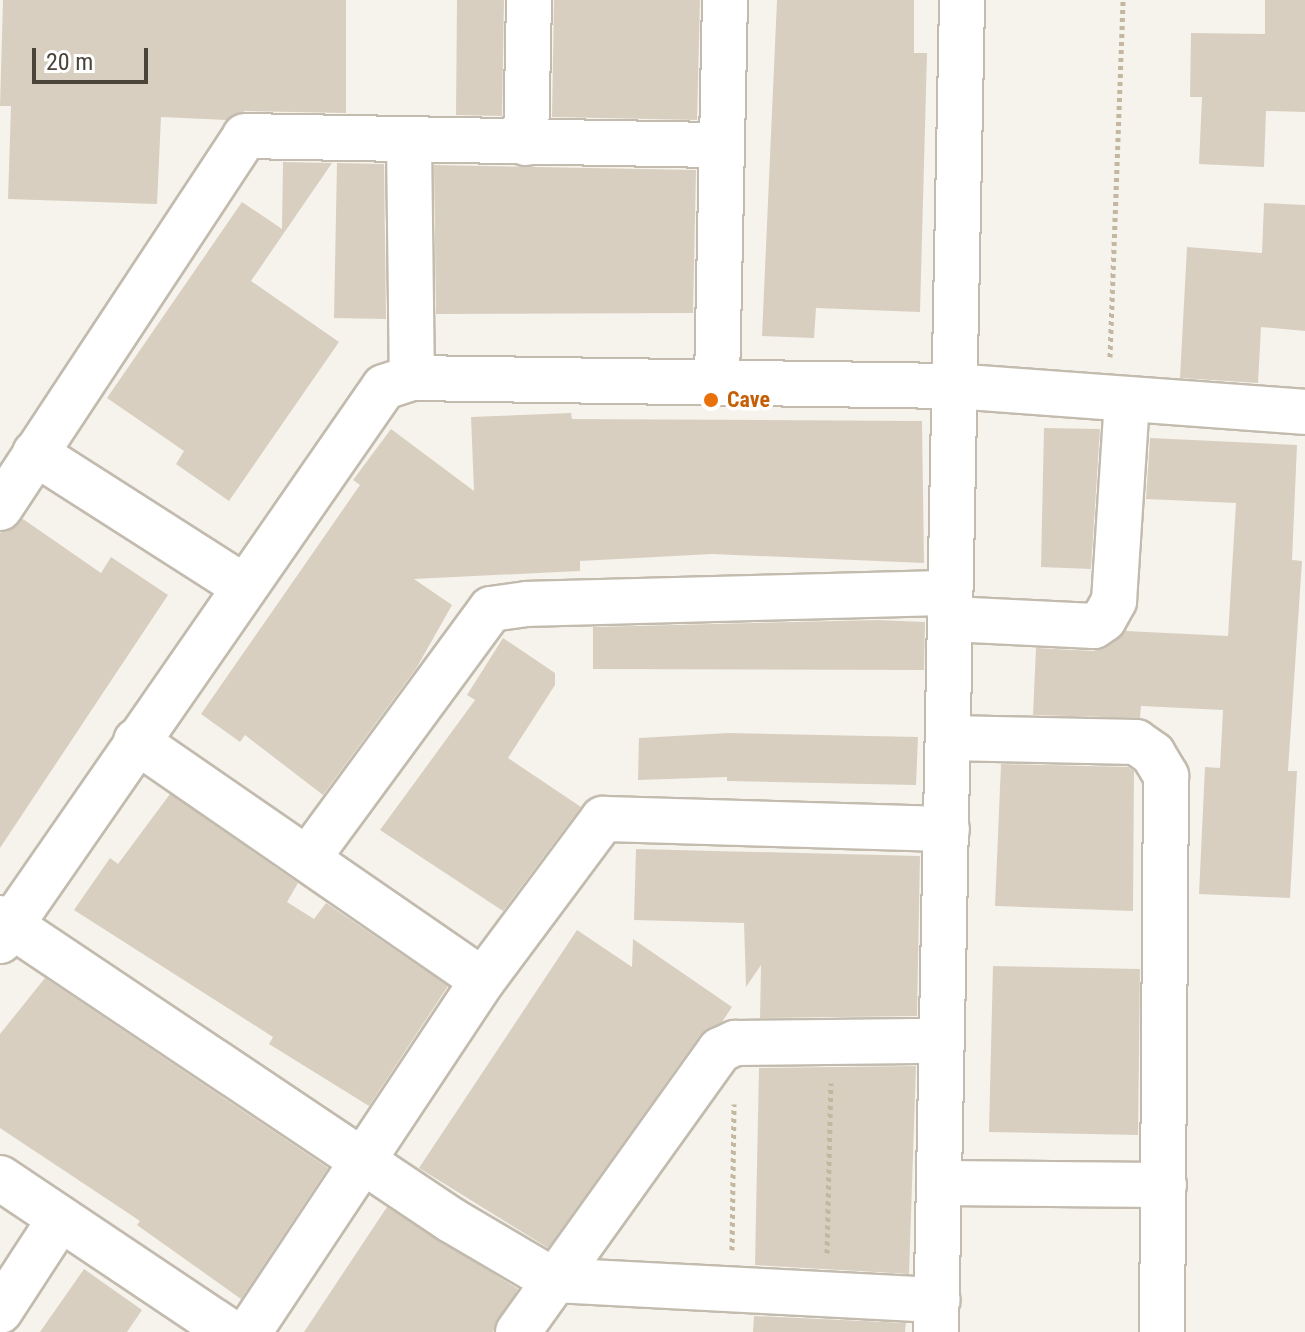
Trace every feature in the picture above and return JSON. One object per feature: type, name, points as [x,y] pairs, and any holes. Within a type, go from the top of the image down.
[{"type":"street","points":[[526,143],[529,0]]},
{"type":"street","points":[[717,381],[725,0]]},
{"type":"street","points":[[962,0],[953,386],[947,829],[936,1316],[826,1295],[553,1280],[3,928],[366,408],[384,387],[412,378],[953,386],[1305,412]]},
{"type":"street","points":[[0,508],[245,136],[721,145]]},
{"type":"street","points":[[409,141],[412,378]]},
{"type":"street","points":[[308,858],[491,609],[527,604],[950,606],[1094,626],[1104,619],[1114,601],[1118,399]]},
{"type":"street","points":[[35,453],[243,586]]},
{"type":"street","points":[[948,738],[1136,742],[1153,754],[1166,776],[1162,1332]]},
{"type":"street","points":[[136,741],[483,980]]},
{"type":"street","points":[[249,1332],[483,980],[603,819],[947,829]]},
{"type":"street","points":[[518,1332],[702,1070],[735,1043],[942,1041]]},
{"type":"street","points":[[0,1178],[230,1332]]},
{"type":"street","points":[[939,1183],[1164,1185]]},
{"type":"street","points":[[0,1311],[60,1219]]},
{"type":"path","points":[[1118,399],[1123,0]]},
{"type":"path","points":[[826,1295],[832,1042]]},
{"type":"path","points":[[731,1290],[735,1043]]},
{"type":"building","points":[[3,0],[346,0],[346,113],[245,111],[227,120],[161,117],[157,204],[8,199],[11,106],[0,106]]},
{"type":"building","points":[[457,0],[504,0],[502,116],[456,115]]},
{"type":"building","points":[[554,0],[700,0],[697,120],[552,117]]},
{"type":"building","points":[[777,0],[914,0],[914,53],[927,53],[920,312],[816,308],[814,338],[762,336]]},
{"type":"building","points":[[1265,0],[1305,0],[1305,112],[1266,111],[1264,167],[1199,164],[1202,97],[1190,97],[1191,33],[1265,34]]},
{"type":"building","points":[[283,162],[332,163],[251,281],[339,342],[229,501],[176,464],[184,451],[107,398],[242,202],[282,229]]},
{"type":"building","points":[[337,163],[384,164],[386,319],[334,318]]},
{"type":"building","points":[[434,165],[696,170],[693,313],[436,314]]},
{"type":"building","points":[[1264,203],[1305,205],[1305,331],[1261,327],[1258,383],[1180,378],[1187,247],[1262,253]]},
{"type":"building","points":[[571,413],[572,419],[922,421],[924,563],[712,554],[580,561],[580,571],[414,579],[452,605],[417,667],[323,795],[245,735],[240,742],[201,714],[360,485],[353,480],[391,429],[474,491],[471,417]]},
{"type":"building","points":[[1044,428],[1100,429],[1091,569],[1041,567]]},
{"type":"building","points":[[1150,438],[1297,445],[1292,560],[1302,561],[1288,771],[1297,771],[1290,898],[1199,894],[1205,767],[1220,768],[1223,710],[1141,706],[1140,718],[1033,715],[1036,648],[1094,651],[1126,631],[1228,636],[1236,503],[1146,499]]},
{"type":"building","points":[[23,519],[101,573],[111,557],[168,595],[0,848],[0,533]]},
{"type":"building","points":[[878,620],[925,622],[924,670],[593,669],[593,627]]},
{"type":"building","points":[[503,638],[555,673],[555,685],[508,758],[581,807],[503,911],[380,830],[475,700],[467,695]]},
{"type":"building","points":[[728,733],[918,737],[916,785],[727,781],[727,777],[638,780],[639,738]]},
{"type":"building","points":[[1001,764],[1128,767],[1134,771],[1133,911],[995,906]]},
{"type":"building","points":[[170,794],[298,883],[287,902],[314,919],[326,903],[448,986],[369,1106],[269,1044],[273,1037],[74,910],[110,858],[118,864]]},
{"type":"building","points":[[636,849],[920,856],[917,1016],[760,1018],[761,965],[746,987],[744,923],[634,920]]},
{"type":"building","points":[[577,930],[632,967],[633,939],[732,1007],[722,1022],[700,1035],[548,1248],[419,1168]]},
{"type":"building","points":[[993,966],[1140,969],[1138,1135],[989,1132]]},
{"type":"building","points":[[45,978],[328,1168],[241,1299],[137,1225],[140,1221],[0,1128],[0,1034]]},
{"type":"building","points":[[916,1066],[909,1274],[755,1265],[759,1068]]},
{"type":"building","points":[[387,1207],[518,1289],[493,1332],[304,1332]]},
{"type":"building","points":[[84,1269],[142,1310],[127,1332],[40,1332]]},
{"type":"building","points":[[754,1316],[906,1323],[905,1332],[753,1332]]},
{"type":"place","name":"Cave","points":[[711,400]]}]
